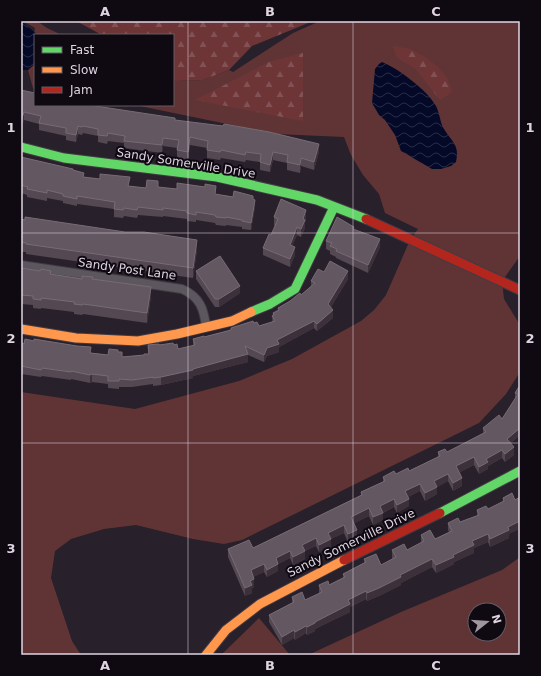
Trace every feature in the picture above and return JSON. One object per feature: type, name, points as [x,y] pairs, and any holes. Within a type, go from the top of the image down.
[{"type":"street","name":"Sandy Somerville Drive","points":[[21,147],[64,158],[217,177],[317,200],[369,220],[520,290]]},
{"type":"street","points":[[21,329],[76,338],[138,341],[177,334],[232,321],[270,304],[295,289],[334,207]]},
{"type":"street","name":"Sandy Post Lane","points":[[21,265],[182,289],[193,295],[199,301],[205,318],[206,327]]},
{"type":"street","name":"Sandy Somerville Drive","points":[[206,655],[226,630],[260,604],[287,589],[480,493],[520,470]]},
{"type":"shaded area","points":[[23,21],[37,21],[60,34],[34,34],[35,28]]},
{"type":"shaded area","points":[[320,21],[520,21],[520,256],[502,281],[504,299],[520,325],[520,372],[506,394],[479,423],[242,540],[224,544],[193,539],[136,525],[104,529],[71,539],[55,551],[51,578],[72,641],[81,655],[21,655],[21,392],[135,409],[239,381],[292,359],[361,321],[374,310],[386,295],[410,240],[418,229],[385,213],[379,194],[363,175],[351,155],[344,137],[276,134],[140,106],[174,106],[174,81],[203,80],[229,70],[233,72],[293,33]]},
{"type":"shaded area","points":[[34,34],[34,88],[28,70]]},
{"type":"shaded area","points":[[520,557],[520,655],[308,655],[401,612],[502,570]]},
{"type":"shaded area","points":[[259,618],[290,655],[221,655]]},
{"type":"green space","points":[[76,21],[313,21],[252,46],[229,70],[203,80],[174,80],[174,34],[100,34]]},
{"type":"green space","points":[[393,46],[410,49],[425,57],[438,67],[447,78],[452,92],[440,100],[415,68],[397,58]]},
{"type":"green space","points":[[303,53],[303,121],[195,100],[269,62]]},
{"type":"water","points":[[21,21],[37,34],[34,34],[34,65],[28,70],[21,70]]},
{"type":"water","points":[[382,62],[389,65],[412,81],[426,93],[436,106],[443,127],[457,152],[456,162],[451,166],[441,169],[432,169],[401,151],[395,135],[385,120],[379,115],[372,103],[375,69]]},
{"type":"building","points":[[21,90],[34,93],[34,106],[96,106],[175,118],[175,120],[223,126],[224,124],[269,132],[319,144],[314,162],[301,158],[300,165],[287,162],[288,155],[273,152],[270,165],[260,162],[261,154],[246,152],[245,155],[221,150],[220,152],[207,150],[208,141],[190,137],[188,152],[177,150],[179,140],[163,138],[162,145],[124,141],[125,136],[108,133],[107,136],[98,135],[98,129],[83,126],[78,126],[76,135],[66,133],[66,128],[39,123],[41,116],[24,112],[21,121]]},
{"type":"building","points":[[21,157],[73,169],[84,173],[83,177],[100,179],[100,174],[130,177],[128,186],[146,188],[147,180],[158,181],[158,187],[177,189],[177,183],[205,187],[205,184],[216,186],[215,194],[233,197],[234,191],[253,196],[253,199],[255,200],[251,223],[226,217],[216,217],[215,215],[196,212],[196,215],[187,213],[187,211],[163,208],[163,210],[138,207],[137,210],[124,208],[123,210],[114,209],[115,202],[77,196],[77,199],[47,190],[47,193],[27,189],[28,187],[21,185]]},
{"type":"building","points":[[281,199],[306,210],[303,219],[305,220],[301,229],[297,227],[290,245],[295,247],[290,259],[263,248],[278,219],[274,217]]},
{"type":"building","points":[[25,217],[125,232],[144,232],[197,240],[193,268],[26,244],[21,242],[21,219],[25,220]]},
{"type":"building","points":[[337,217],[354,227],[353,229],[380,239],[368,265],[336,251],[337,249],[330,246],[332,243],[326,241]]},
{"type":"building","points":[[220,256],[240,286],[219,299],[215,299],[196,271]]},
{"type":"building","points":[[330,261],[348,271],[328,304],[333,310],[317,324],[314,321],[277,340],[279,344],[267,348],[264,355],[245,346],[248,354],[193,370],[161,377],[132,380],[119,379],[119,381],[108,381],[108,376],[42,368],[41,370],[21,366],[21,343],[24,344],[25,339],[91,347],[90,353],[108,355],[109,349],[118,350],[118,352],[122,352],[122,357],[149,354],[148,345],[173,343],[174,345],[177,344],[178,349],[195,345],[193,339],[231,330],[231,328],[253,321],[254,323],[257,322],[259,326],[275,321],[272,316],[274,315],[273,313],[300,293],[301,295],[315,283],[311,281],[318,269],[324,272]]},
{"type":"building","points":[[21,268],[40,271],[41,269],[51,271],[50,274],[82,279],[82,276],[93,277],[92,279],[151,287],[147,313],[74,304],[75,302],[41,298],[41,300],[33,299],[33,296],[21,295]]},
{"type":"building","points":[[520,385],[520,428],[507,439],[514,447],[505,454],[502,450],[486,459],[488,462],[479,467],[474,457],[456,466],[462,478],[453,483],[448,474],[434,481],[437,487],[425,493],[420,484],[405,491],[409,499],[397,505],[394,499],[380,506],[383,513],[373,517],[369,508],[351,517],[357,530],[348,534],[344,525],[328,533],[331,539],[319,545],[316,538],[302,545],[305,551],[293,557],[290,551],[276,558],[278,564],[267,570],[264,564],[251,570],[254,579],[250,581],[252,585],[245,588],[228,549],[249,540],[253,548],[362,495],[361,492],[385,481],[383,477],[394,471],[396,474],[408,468],[409,471],[440,456],[438,452],[445,449],[447,452],[486,432],[483,428],[499,415],[502,419],[518,394],[515,393]]},
{"type":"building","points":[[512,493],[515,500],[520,497],[520,521],[508,527],[509,530],[490,539],[488,534],[472,541],[474,545],[453,555],[454,557],[436,565],[432,559],[400,575],[401,577],[379,588],[367,593],[366,591],[348,600],[350,604],[315,623],[295,632],[294,630],[282,637],[269,615],[294,602],[292,597],[302,592],[305,600],[322,592],[319,585],[328,581],[329,585],[345,577],[343,574],[366,562],[364,559],[376,554],[381,565],[396,557],[392,550],[404,544],[407,550],[424,541],[421,535],[430,530],[435,539],[452,531],[448,523],[458,518],[460,522],[479,515],[477,510],[486,506],[488,509],[504,501],[503,498]]},
{"type":"traffic: fast","points":[[21,147],[64,158],[217,177],[317,200],[366,219]]},
{"type":"traffic: fast","points":[[251,312],[270,304],[295,289],[334,207]]},
{"type":"traffic: fast","points":[[440,513],[520,471]]},
{"type":"traffic: slow","points":[[21,329],[76,338],[138,341],[177,334],[232,321],[251,312]]},
{"type":"traffic: slow","points":[[206,655],[226,630],[260,604],[344,560]]},
{"type":"traffic: jam","points":[[366,219],[520,290]]},
{"type":"traffic: jam","points":[[344,560],[440,513]]}]
